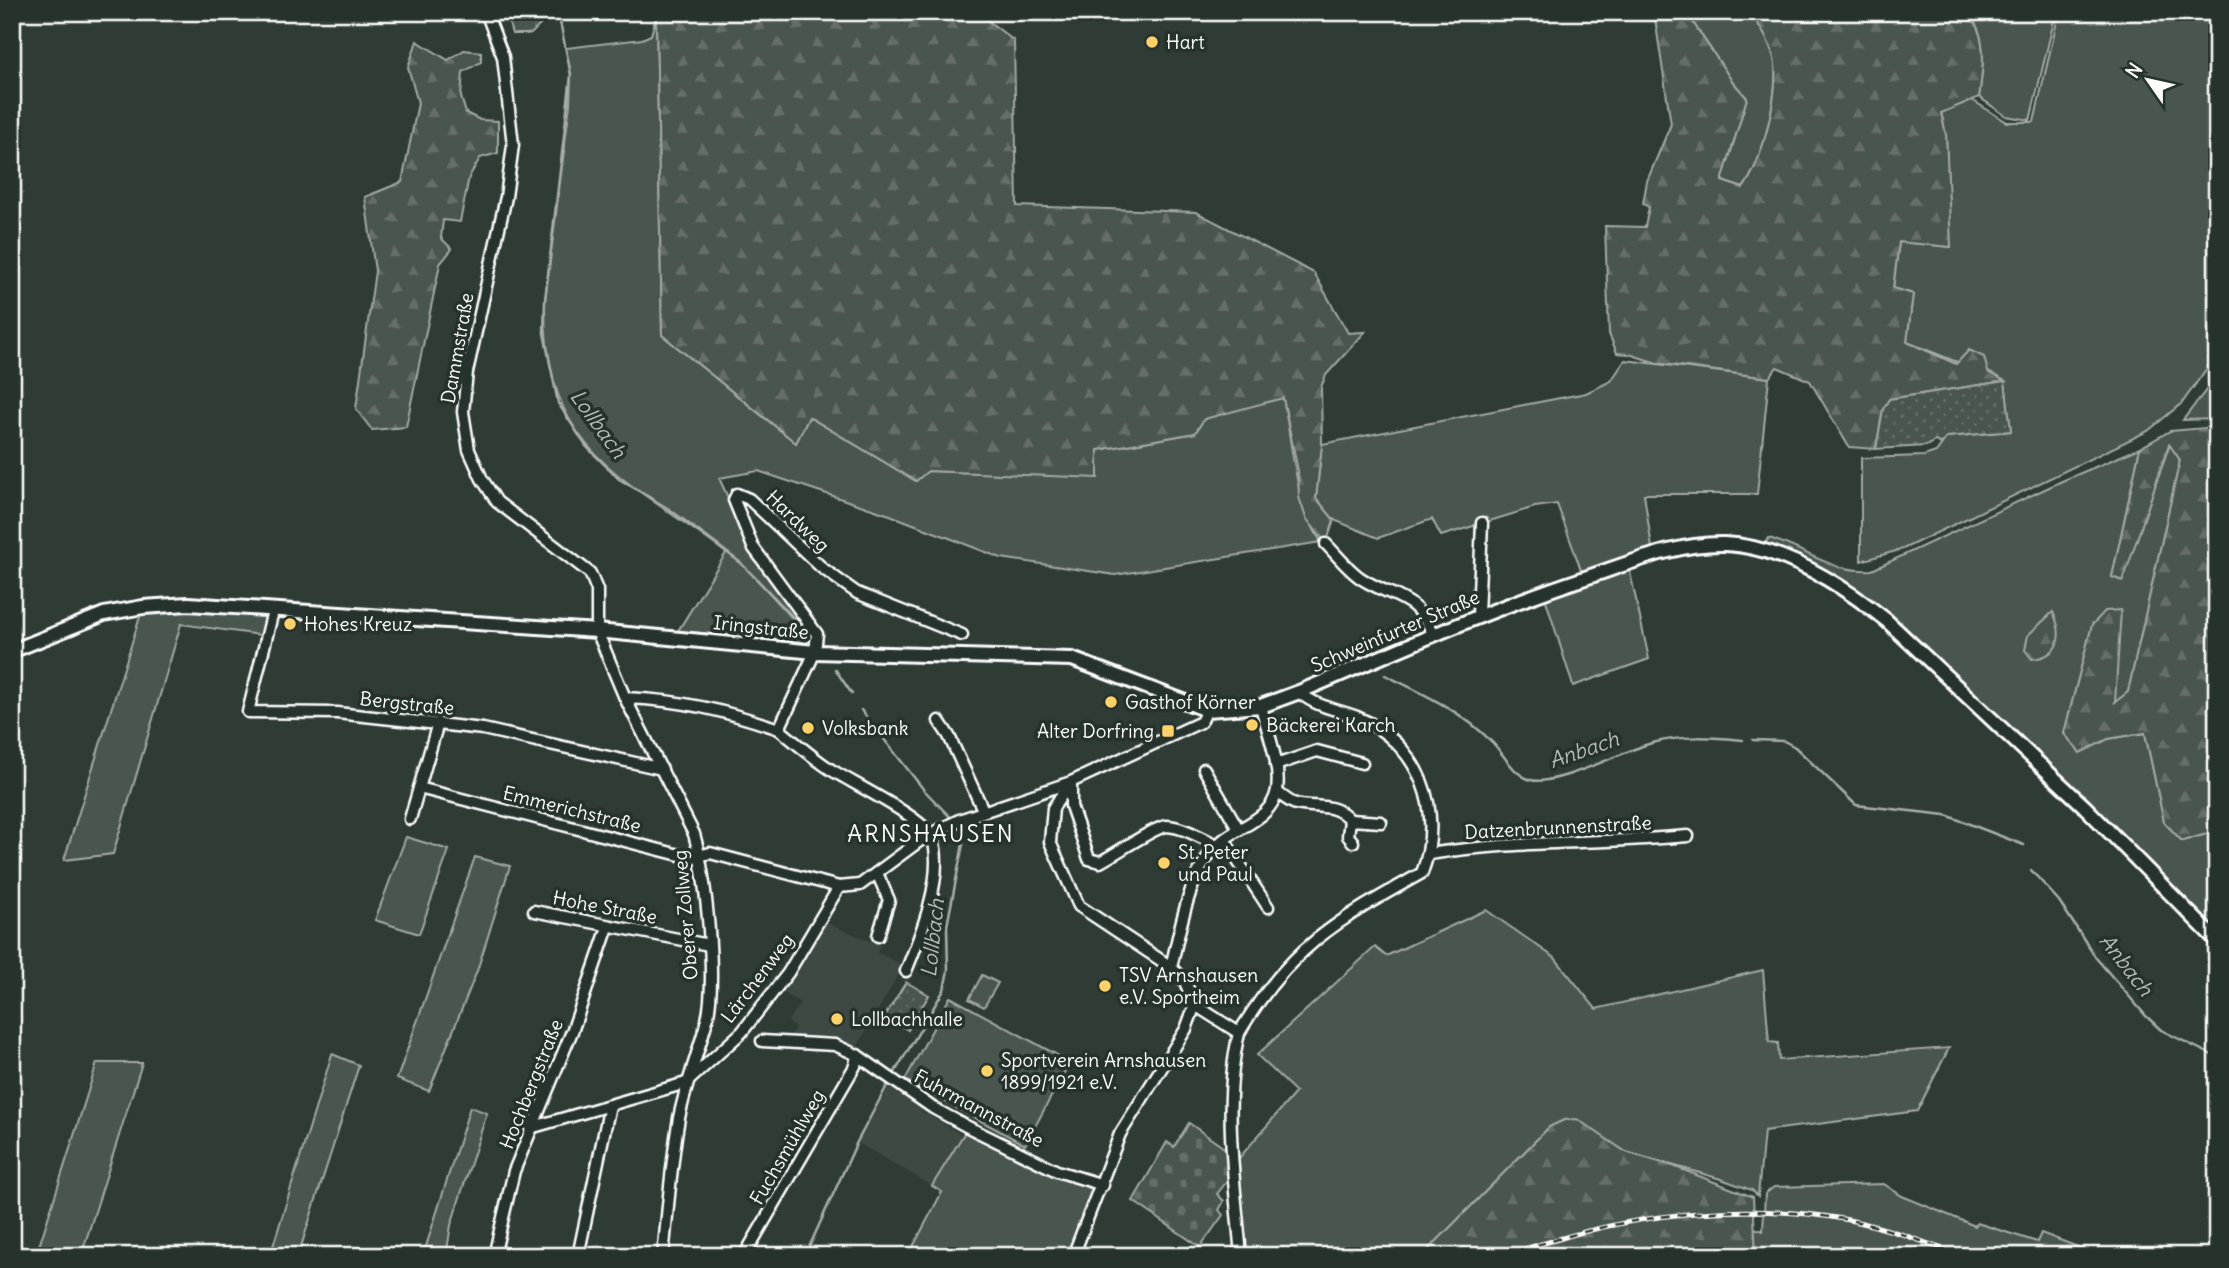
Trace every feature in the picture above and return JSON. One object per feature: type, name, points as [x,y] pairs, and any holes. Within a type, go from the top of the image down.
[{"type":"main road","name":"Schweinfurter Straße","points":[[1261,706],[1478,615],[1653,555],[1699,545],[1727,544],[1758,550],[1819,575],[1868,606],[1952,680],[2084,806],[2217,941]]},
{"type":"main road","name":"Iringstraße","points":[[12,651],[104,614],[188,604],[247,610],[597,631],[815,652],[1072,659],[1207,710],[1261,706]]},
{"type":"street","name":"Dammstraße","points":[[486,12],[503,57],[513,145],[506,198],[467,372],[463,412],[470,450],[482,479],[497,502],[590,573],[597,590],[597,631]]},
{"type":"street","name":"Hardweg","points":[[815,652],[817,634],[753,547],[734,500],[737,494],[749,499],[822,568],[857,593],[962,635]]},
{"type":"street","points":[[1478,615],[1482,523]]},
{"type":"street","points":[[1326,544],[1360,579],[1408,600],[1421,612],[1434,635]]},
{"type":"street","name":"Bergstraße","points":[[273,611],[248,712],[337,713],[438,723],[545,741],[662,769]]},
{"type":"street","name":"Oberer Zollweg","points":[[597,631],[625,698],[695,834],[700,853],[709,946],[707,1018],[686,1083],[663,1256]]},
{"type":"street","points":[[779,729],[815,652]]},
{"type":"street","points":[[1241,1256],[1233,1165],[1232,1063],[1239,1033],[1258,1002],[1290,960],[1349,914],[1422,873],[1429,854],[1432,808],[1425,786],[1402,750],[1359,718],[1310,702],[1299,692]]},
{"type":"street","points":[[625,698],[674,700],[710,707],[779,729],[829,768],[910,817],[931,834],[936,853],[934,879],[929,906],[906,971]]},
{"type":"street","points":[[1171,967],[1192,884],[1221,843],[1261,817],[1277,792],[1276,765],[1261,706]]},
{"type":"street","points":[[839,887],[860,885],[931,834],[954,822],[1071,782],[1201,722],[1207,710]]},
{"type":"street","points":[[939,721],[950,736],[983,810]]},
{"type":"street","points":[[410,819],[438,723]]},
{"type":"street","points":[[1276,765],[1317,751],[1362,763]]},
{"type":"street","points":[[1203,769],[1239,830]]},
{"type":"street","points":[[1071,782],[1071,806],[1089,859],[1100,862],[1133,846],[1157,828],[1168,827],[1221,843],[1268,907]]},
{"type":"street","points":[[1071,782],[1053,808],[1050,842],[1071,890],[1083,909],[1171,967],[1185,982],[1195,1005],[1239,1033]]},
{"type":"street","name":"Emmerichstraße","points":[[419,788],[691,858],[700,853],[839,887]]},
{"type":"street","points":[[1277,792],[1296,804],[1315,804],[1342,810],[1350,820],[1348,836],[1353,842]]},
{"type":"street","points":[[1350,820],[1381,822]]},
{"type":"street","name":"Datzenbrunnenstraße","points":[[1429,854],[1479,846],[1638,841],[1688,836]]},
{"type":"street","points":[[877,873],[889,900],[878,936]]},
{"type":"street","name":"Lärchenweg","points":[[530,1128],[686,1083],[742,1032],[788,972],[839,887]]},
{"type":"street","name":"Hohe Straße","points":[[534,911],[709,946]]},
{"type":"street","name":"Hochbergstraße","points":[[494,1256],[503,1210],[530,1128],[573,1028],[608,927]]},
{"type":"street","points":[[1073,1256],[1103,1185],[1120,1134],[1185,1030],[1195,1005]]},
{"type":"street","name":"Fuhrmannstraße","points":[[762,1041],[835,1045],[857,1055],[890,1079],[968,1127],[1057,1171],[1103,1185]]},
{"type":"street","name":"Fuchsmühlweg","points":[[744,1256],[855,1066],[857,1055]]},
{"type":"street","points":[[578,1256],[610,1105]]},
{"type":"shaded area","points":[[825,922],[880,945],[877,953],[904,965],[857,1047],[841,1041],[788,1038],[795,1028],[788,1021],[800,1003],[781,991]]},
{"type":"shaded area","points":[[888,1087],[923,1108],[921,1111],[963,1135],[932,1186],[858,1143]]},
{"type":"green space","points":[[506,12],[540,12],[542,23],[531,34],[512,34]]},
{"type":"green space","points":[[784,12],[977,12],[1014,41],[1017,206],[1196,212],[1314,273],[1348,333],[1365,332],[1326,375],[1321,387],[1322,444],[1316,498],[1334,520],[1326,544],[1306,518],[1299,497],[1298,471],[1283,398],[1204,419],[1195,433],[1098,450],[1098,478],[928,471],[916,481],[809,417],[796,443],[662,335],[656,17]]},
{"type":"green space","points":[[1654,12],[1686,12],[1732,81],[1747,98],[1722,181],[1743,188],[1762,147],[1771,111],[1775,78],[1774,58],[1769,43],[1748,12],[1967,12],[1979,31],[1983,63],[1979,97],[1941,113],[1946,135],[1951,247],[1899,242],[1893,288],[1913,294],[1907,342],[1956,364],[1969,350],[1984,357],[1988,372],[2005,381],[1890,399],[1883,409],[1876,449],[1849,447],[1810,381],[1777,367],[1769,378],[1657,363],[1617,353],[1609,334],[1605,226],[1645,227],[1649,207],[1643,204],[1647,181],[1671,124]]},
{"type":"green space","points":[[1686,12],[1748,12],[1761,29],[1772,51],[1775,78],[1771,111],[1762,147],[1743,188],[1722,181],[1747,98],[1732,81]]},
{"type":"green space","points":[[1967,12],[2056,12],[2030,120],[2006,116],[1979,97],[1983,64],[1982,42],[1974,21]]},
{"type":"green space","points":[[2059,12],[2217,12],[2217,354],[2182,403],[2148,431],[1903,549],[1861,561],[1861,458],[1924,456],[1936,452],[1947,437],[2011,431],[2005,381],[1907,342],[1913,294],[1893,288],[1899,242],[1950,247],[1946,135],[1941,112],[1972,100],[2007,122],[2034,122]]},
{"type":"green space","points":[[656,17],[662,335],[796,443],[809,417],[916,481],[927,471],[1097,477],[1098,450],[1195,433],[1204,419],[1283,397],[1300,491],[1312,526],[1321,542],[1115,575],[1001,558],[890,515],[758,471],[719,478],[751,548],[813,638],[755,577],[812,640],[806,642],[678,631],[726,553],[622,478],[595,454],[573,426],[558,393],[548,352],[545,300],[570,104],[571,75],[566,48],[642,39],[651,35]]},
{"type":"green space","points":[[417,41],[448,60],[464,50],[481,52],[481,62],[463,72],[461,97],[466,113],[480,120],[498,121],[498,153],[480,158],[469,177],[460,222],[443,220],[441,238],[452,249],[440,264],[406,427],[372,430],[356,409],[375,271],[365,197],[402,182],[418,103],[408,67]]},
{"type":"green space","points":[[1625,360],[1769,378],[1757,494],[1644,494],[1653,555],[1628,563],[1649,659],[1573,686],[1543,591],[1584,578],[1557,504],[1535,507],[1441,536],[1432,519],[1378,538],[1334,520],[1316,498],[1322,444],[1586,393],[1611,381]]},
{"type":"green space","points":[[2217,376],[2217,419],[2183,420]]},
{"type":"green space","points":[[2005,381],[2011,431],[1947,437],[1941,444],[1935,441],[1926,446],[1876,449],[1883,409],[1889,399]]},
{"type":"green space","points":[[2217,427],[2217,831],[2182,841],[2164,822],[2145,733],[2108,739],[2080,753],[2064,733],[2092,625],[2105,611],[2121,610],[2115,702],[2128,692],[2180,460],[2169,444],[2123,581],[2112,577],[2140,448],[2170,431]]},
{"type":"green space","points":[[2170,443],[2180,460],[2128,692],[2115,703],[2092,625],[2064,734],[2081,752],[2108,739],[2145,733],[2164,822],[2182,841],[2217,831],[2217,929],[1902,625],[1855,590],[1764,544],[1769,538],[1831,564],[1857,570],[1872,570],[2062,481],[2140,448],[2112,577],[2122,581]]},
{"type":"green space","points":[[143,607],[273,611],[267,636],[181,624],[113,854],[64,860]]},
{"type":"green space","points":[[2053,612],[2058,629],[2057,643],[2049,654],[2032,659],[2025,650],[2028,635]]},
{"type":"green space","points":[[406,837],[449,850],[419,934],[375,920]]},
{"type":"green space","points":[[475,857],[510,866],[477,971],[429,1091],[397,1079]]},
{"type":"green space","points":[[1486,910],[1555,958],[1596,1009],[1763,970],[1769,1042],[1778,1043],[1779,1060],[1949,1048],[1917,1111],[1764,1131],[1758,1196],[1752,1190],[1721,1179],[1626,1152],[1564,1120],[1549,1127],[1422,1256],[1241,1256],[1233,1165],[1296,1092],[1257,1055],[1375,947],[1386,956]]},
{"type":"green space","points":[[982,975],[998,983],[984,1007],[969,999]]},
{"type":"green space","points":[[906,982],[929,995],[908,1030],[885,1016]]},
{"type":"green space","name":"Sportverein Arnshausen 1899/1921 e.V.","points":[[950,997],[1070,1062],[1025,1145],[905,1080]]},
{"type":"green space","points":[[332,1054],[359,1065],[298,1256],[270,1256]]},
{"type":"green space","points":[[97,1063],[142,1063],[81,1256],[36,1256]]},
{"type":"green space","points":[[470,1107],[487,1113],[451,1225],[446,1256],[423,1256]]},
{"type":"green space","points":[[1577,1119],[1626,1152],[1673,1166],[1753,1197],[1756,1256],[1422,1256],[1549,1127],[1564,1120]]},
{"type":"green space","points":[[1189,1123],[1227,1150],[1228,1180],[1217,1194],[1224,1201],[1219,1210],[1223,1215],[1200,1247],[1133,1201],[1167,1142],[1174,1147]]},
{"type":"green space","points":[[968,1127],[1103,1185],[1073,1256],[908,1256],[942,1192],[932,1186]]},
{"type":"green space","points":[[1884,1184],[1902,1196],[1975,1226],[1977,1223],[2037,1242],[2041,1233],[2102,1256],[2032,1256],[2001,1249],[2003,1256],[1756,1256],[1754,1228],[1763,1231],[1765,1194],[1774,1187]]},
{"type":"waterway","name":"Lollbach","points":[[558,12],[571,75],[545,300],[544,333],[558,403],[586,446],[619,479],[669,509],[741,563],[813,638]]},
{"type":"waterway","name":"Lollbach","points":[[835,669],[852,694]]},
{"type":"waterway","name":"Anbach","points":[[1385,675],[1442,704],[1469,722],[1493,743],[1514,769],[1531,780],[1542,781],[1573,773],[1663,740],[1698,737],[1743,740]]},
{"type":"waterway","name":"Lollbach","points":[[861,710],[924,790],[953,820]]},
{"type":"waterway","name":"Anbach","points":[[1753,740],[1784,741],[1795,747],[1856,805],[1946,815],[2024,845]]},
{"type":"waterway","name":"Lollbach","points":[[892,1077],[944,990],[948,970],[947,926],[963,844],[962,831],[957,825]]},
{"type":"waterway","name":"Anbach","points":[[2031,870],[2059,901],[2096,958],[2146,1016],[2161,1030],[2216,1057]]},
{"type":"waterway","name":"Lollbach","points":[[805,1256],[857,1142],[889,1082]]},
{"type":"railway","points":[[1507,1256],[1587,1231],[1623,1223],[1733,1211],[1807,1214],[1843,1219],[1903,1234],[1960,1256]]},
{"type":"place","name":"Hart","points":[[1152,42]]},
{"type":"place","name":"Hohes Kreuz","points":[[290,624]]},
{"type":"place","name":"Gasthof Körner","points":[[1111,702]]},
{"type":"place","name":"Bäckerei Karch","points":[[1252,725]]},
{"type":"place","name":"Volksbank","points":[[808,728]]},
{"type":"place","name":"Alter Dorfring","points":[[1168,731]]},
{"type":"place","name":"St. Peter und Paul","points":[[1164,863]]},
{"type":"place","name":"TSV Arnshausen e.V. Sportheim","points":[[1105,986]]},
{"type":"place","name":"Lollbachhalle","points":[[837,1019]]},
{"type":"place","name":"Sportverein Arnshausen 1899/1921 e.V.","points":[[987,1071]]},
{"type":"district","name":"ARNSHAUSEN","points":[[931,834]]}]
